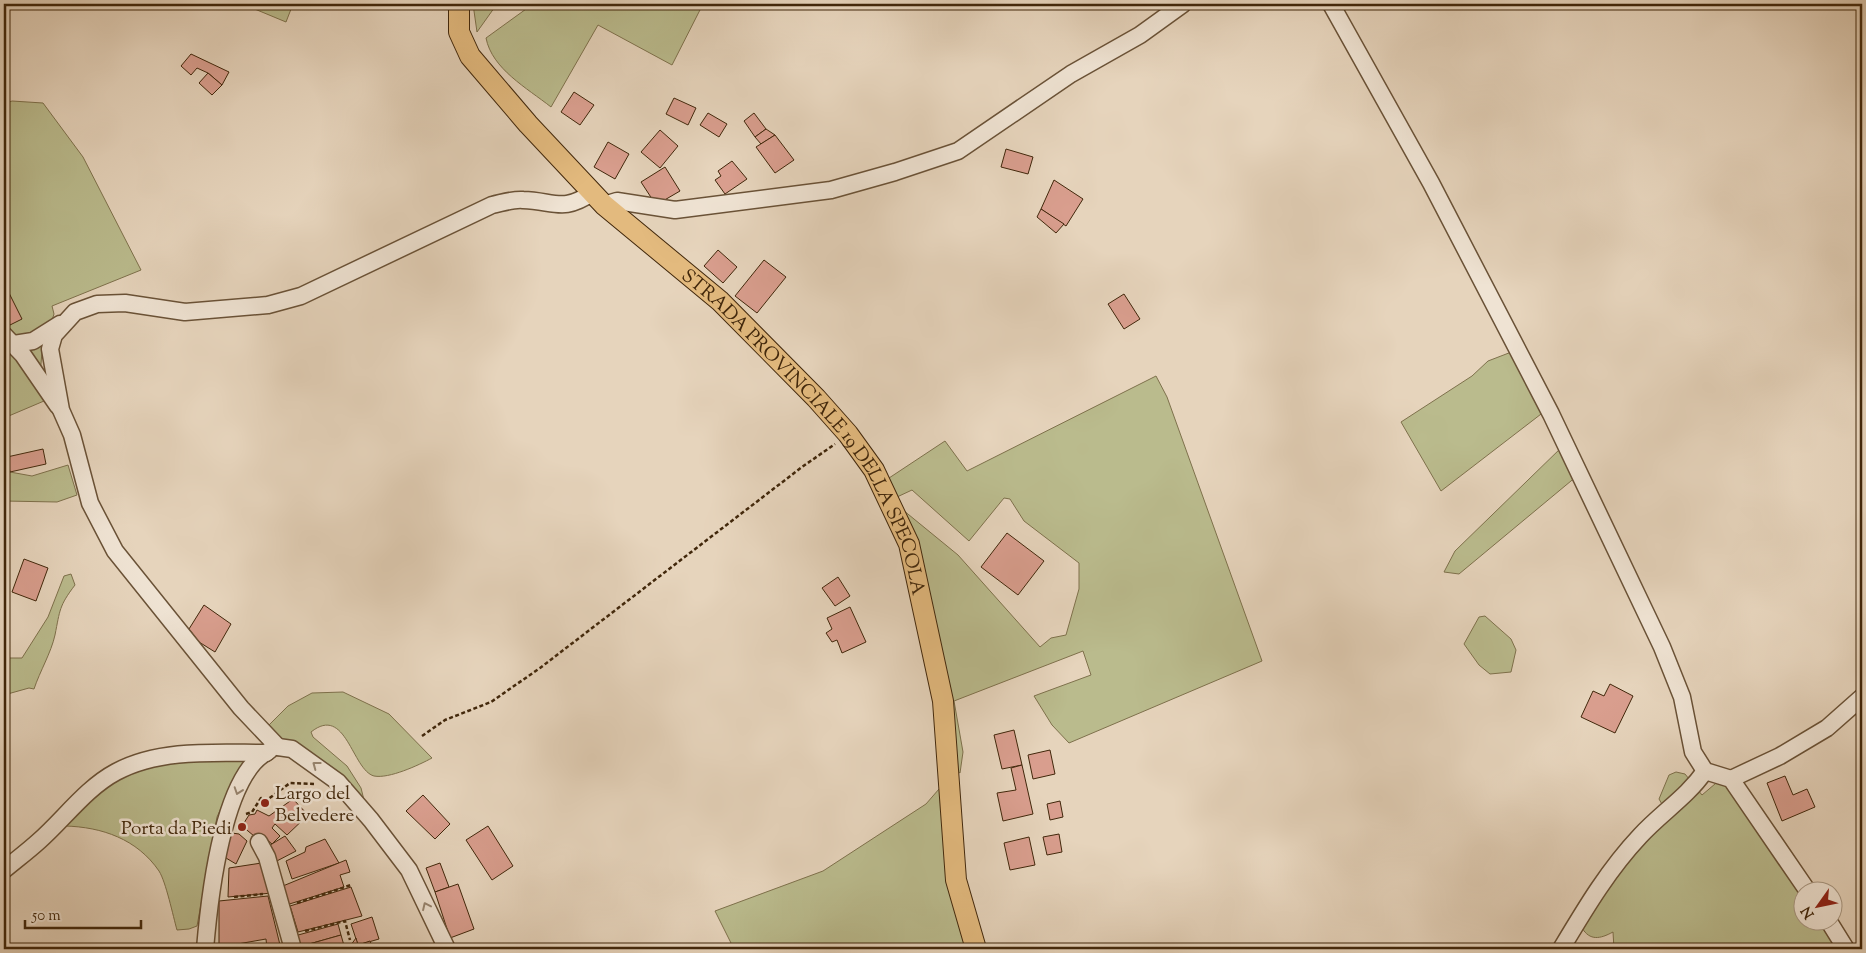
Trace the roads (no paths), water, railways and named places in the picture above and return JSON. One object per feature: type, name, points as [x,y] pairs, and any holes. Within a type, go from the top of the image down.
[{"type":"main road","name":"STRADA PROVINCIALE 19 DELLA SPECOLA","points":[[459,4],[459,32],[470,56],[528,124],[599,198],[720,301],[848,434],[874,470],[909,544],[943,701],[956,880],[976,949]]},
{"type":"street","points":[[9,340],[33,341],[50,332],[75,312],[97,304],[126,303],[185,312],[268,305],[300,296],[492,206],[521,199],[563,206],[599,198],[675,210],[831,190],[895,172],[958,151],[1071,74],[1140,35],[1183,4]]},
{"type":"street","points":[[1331,4],[1432,183],[1551,414],[1662,647],[1682,697],[1693,752],[1705,771],[1731,779],[1800,880]]},
{"type":"street","points":[[61,410],[50,349],[54,335],[75,312]]},
{"type":"street","points":[[9,340],[61,410],[72,435],[90,504],[114,551],[241,708],[272,750]]},
{"type":"street","points":[[1731,779],[1780,756],[1827,728],[1862,697]]},
{"type":"street","points":[[4,870],[38,842],[100,782],[116,772],[142,762],[176,756],[292,749],[338,782],[371,820],[409,870],[447,949]]},
{"type":"street","points":[[205,949],[209,900],[218,849],[242,780],[258,758],[272,750]]},
{"type":"street","points":[[1562,949],[1594,893],[1640,836],[1694,786],[1705,771]]},
{"type":"street","points":[[258,842],[267,857],[291,942]]},
{"type":"street","points":[[1834,930],[1846,949]]},
{"type":"place","name":"Largo del Belvedere","points":[[265,803]]},
{"type":"place","name":"Porta da Piedi","points":[[242,827]]}]
